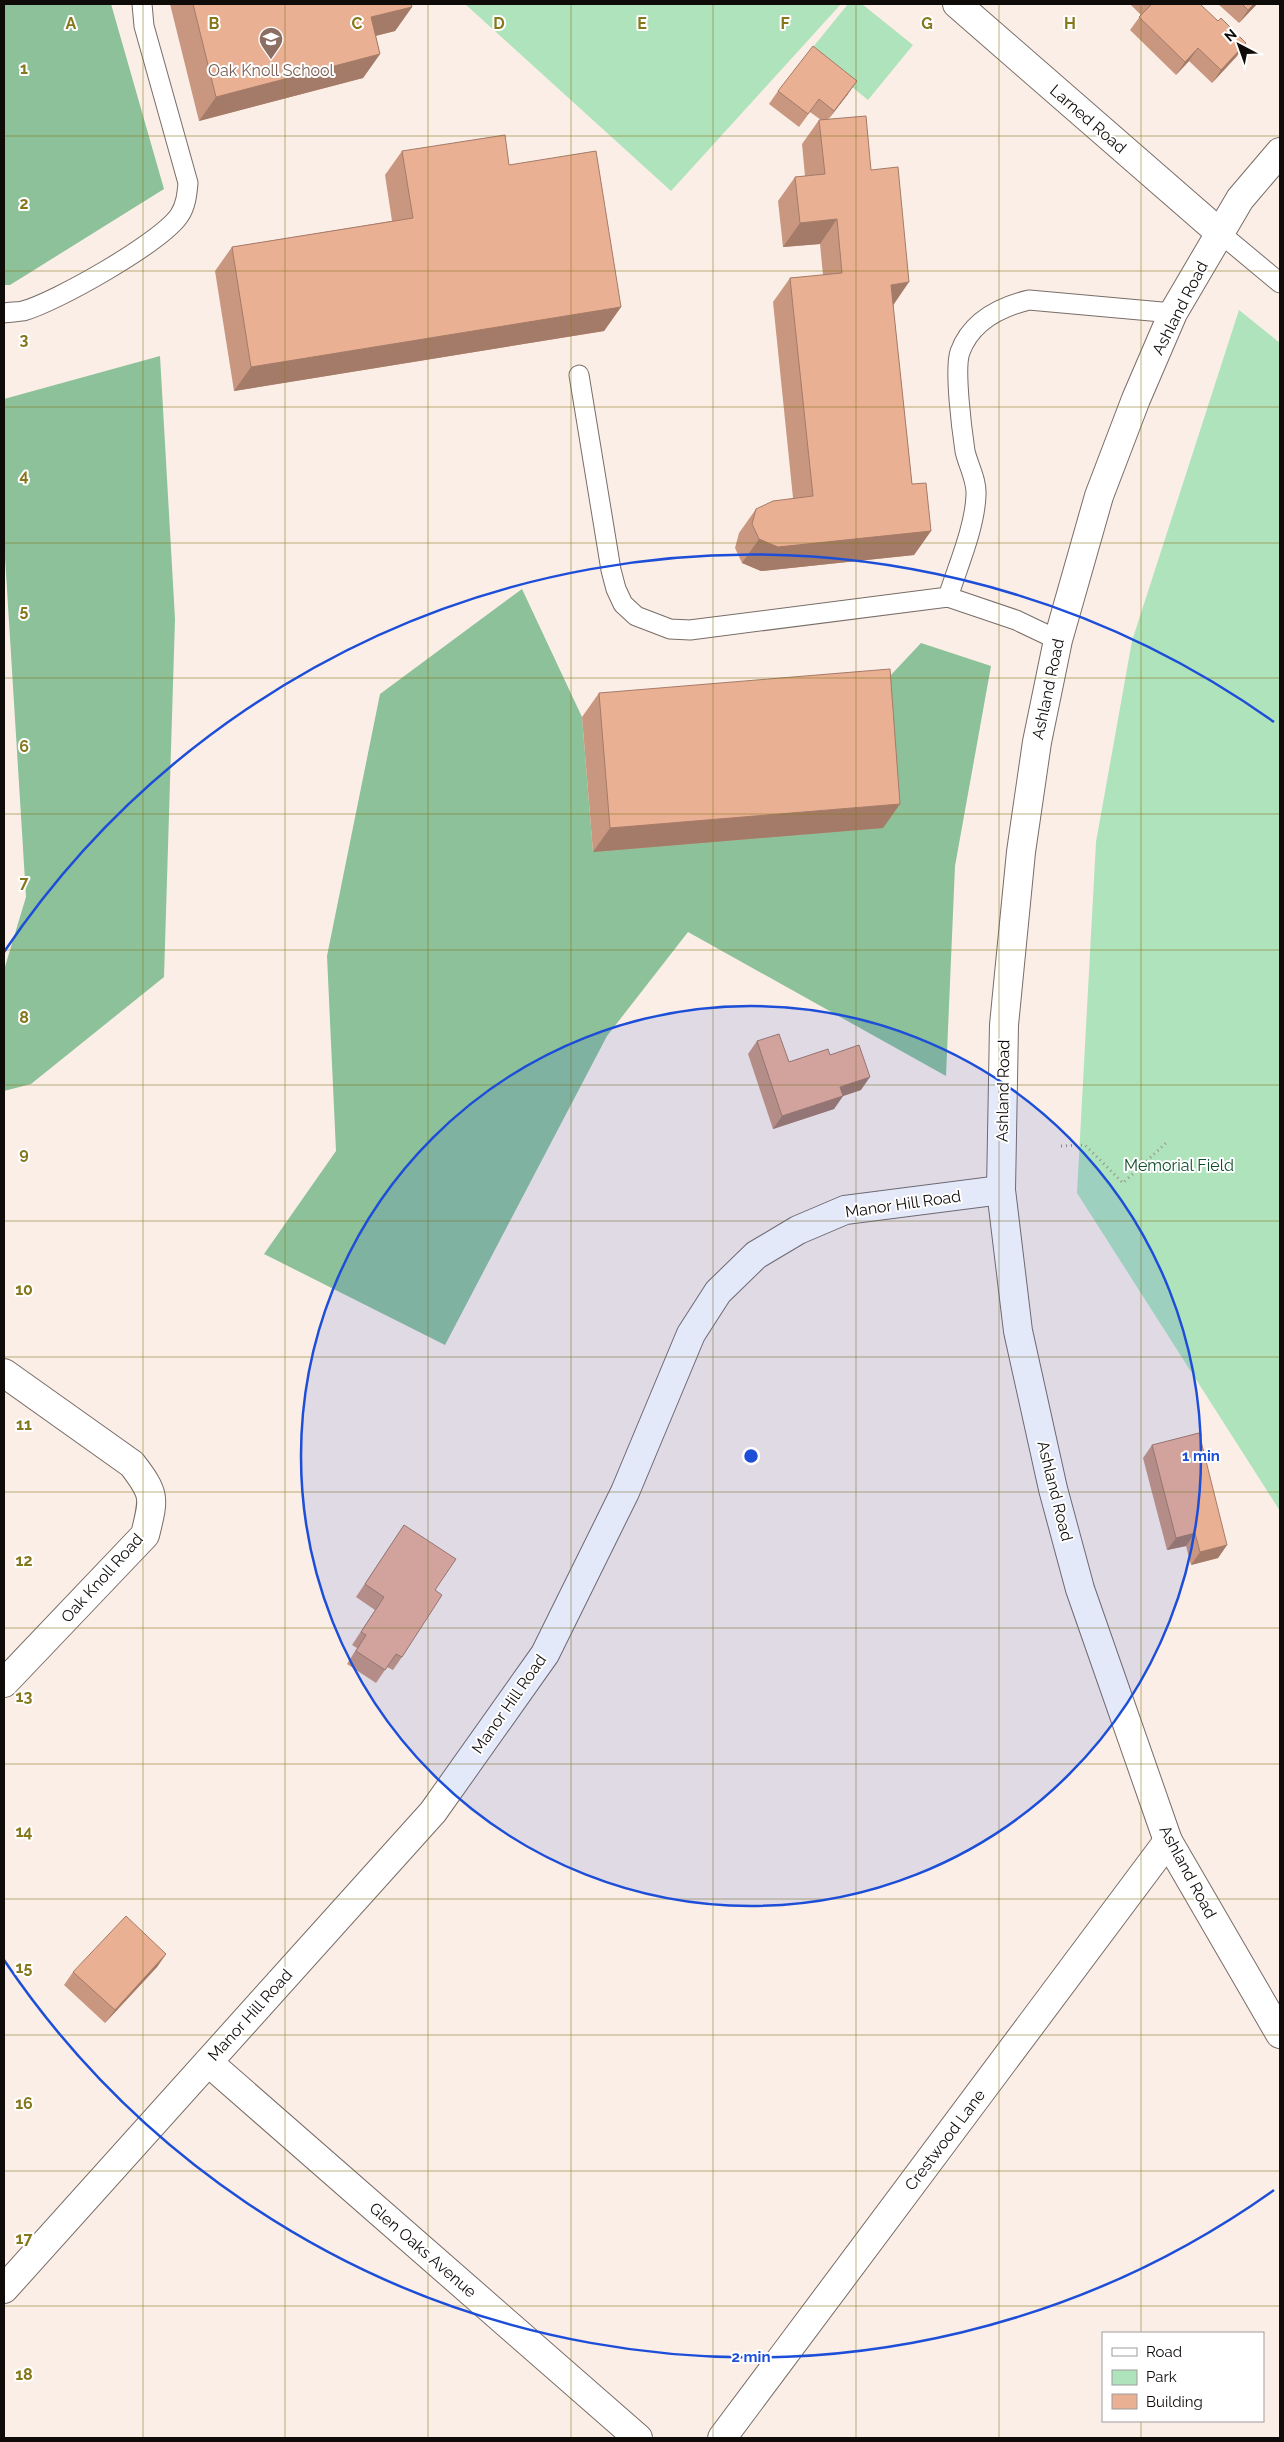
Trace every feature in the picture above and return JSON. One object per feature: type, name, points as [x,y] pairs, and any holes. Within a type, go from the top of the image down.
[{"type":"street","name":"Larned Road","points":[[957,4],[1220,233]]},
{"type":"street","name":"Ashland Road","points":[[1280,152],[1240,199],[1173,313],[1136,399],[1099,496],[1058,640],[1037,742],[1021,852],[1004,1025],[1001,1190],[1018,1331],[1053,1489],[1080,1589],[1168,1841],[1280,2034]]},
{"type":"street","name":"Manor Hill Road","points":[[4,2289],[433,1812],[545,1654],[625,1492],[691,1334],[718,1292],[756,1255],[798,1230],[845,1210],[1001,1190]]},
{"type":"street","name":"Oak Knoll Road","points":[[4,1373],[132,1464],[147,1484],[153,1504],[145,1535],[4,1683]]},
{"type":"street","name":"Crestwood Lane","points":[[722,2438],[1168,1841]]},
{"type":"street","name":"Glen Oaks Avenue","points":[[208,2062],[638,2438]]},
{"type":"lane","points":[[4,313],[23,311],[49,300],[114,265],[166,228],[179,217],[184,206],[188,183],[144,26],[142,4]]},
{"type":"lane","points":[[1220,233],[1280,283]]},
{"type":"lane","points":[[948,597],[974,512],[976,493],[965,452],[958,376],[959,353],[970,333],[988,316],[1009,304],[1029,300],[1173,313]]},
{"type":"lane","points":[[579,375],[611,570],[623,604],[636,616],[670,629],[690,630],[948,597],[1016,620],[1058,640]]},
{"type":"path","points":[[1061,1146],[1085,1145],[1123,1183],[1166,1143]]},
{"type":"green space","points":[[4,4],[111,4],[164,189],[10,285],[4,285]]},
{"type":"green space","points":[[465,4],[841,4],[671,191]]},
{"type":"green space","points":[[848,4],[862,4],[913,45],[868,100],[809,52]]},
{"type":"green space","name":"Memorial Field","points":[[1239,310],[1280,343],[1280,1511],[1077,1193],[1096,842],[1132,641]]},
{"type":"green space","points":[[160,356],[175,619],[164,977],[31,1084],[4,1091],[4,970],[26,897],[4,541],[4,399]]},
{"type":"green space","points":[[522,589],[582,717],[593,852],[873,694],[921,643],[991,666],[955,866],[946,1076],[688,932],[607,1036],[445,1345],[264,1254],[336,1151],[327,956],[380,694]]},
{"type":"building","name":"Oak Knoll School","points":[[193,4],[411,4],[412,7],[371,17],[380,54],[216,97]]},
{"type":"building","points":[[1152,4],[1200,4],[1218,21],[1221,18],[1246,43],[1221,70],[1198,48],[1185,62],[1139,17]]},
{"type":"building","points":[[1242,4],[1254,4],[1248,10]]},
{"type":"building","points":[[813,46],[857,81],[834,111],[819,99],[808,114],[778,91]]},
{"type":"building","points":[[866,116],[871,170],[898,167],[909,282],[891,285],[912,484],[926,483],[931,531],[778,547],[759,539],[752,524],[756,509],[773,501],[813,496],[790,278],[842,273],[837,219],[800,223],[795,177],[825,174],[819,120]]},
{"type":"building","points":[[505,135],[509,165],[596,151],[621,307],[251,367],[232,247],[413,218],[402,151]]},
{"type":"building","points":[[890,669],[900,804],[610,828],[599,693]]},
{"type":"building","points":[[779,1034],[789,1062],[828,1049],[830,1055],[859,1045],[870,1077],[840,1087],[843,1096],[782,1116],[757,1041]]},
{"type":"building","points":[[1199,1433],[1227,1545],[1200,1552],[1195,1533],[1176,1538],[1152,1445]]},
{"type":"building","points":[[404,1525],[456,1559],[435,1590],[442,1595],[402,1657],[396,1654],[385,1670],[356,1651],[366,1635],[361,1632],[384,1597],[365,1584]]},
{"type":"building","points":[[126,1916],[166,1954],[115,2010],[73,1972]]},
{"type":"place","name":"Oak Knoll School","points":[[271,60]]}]
